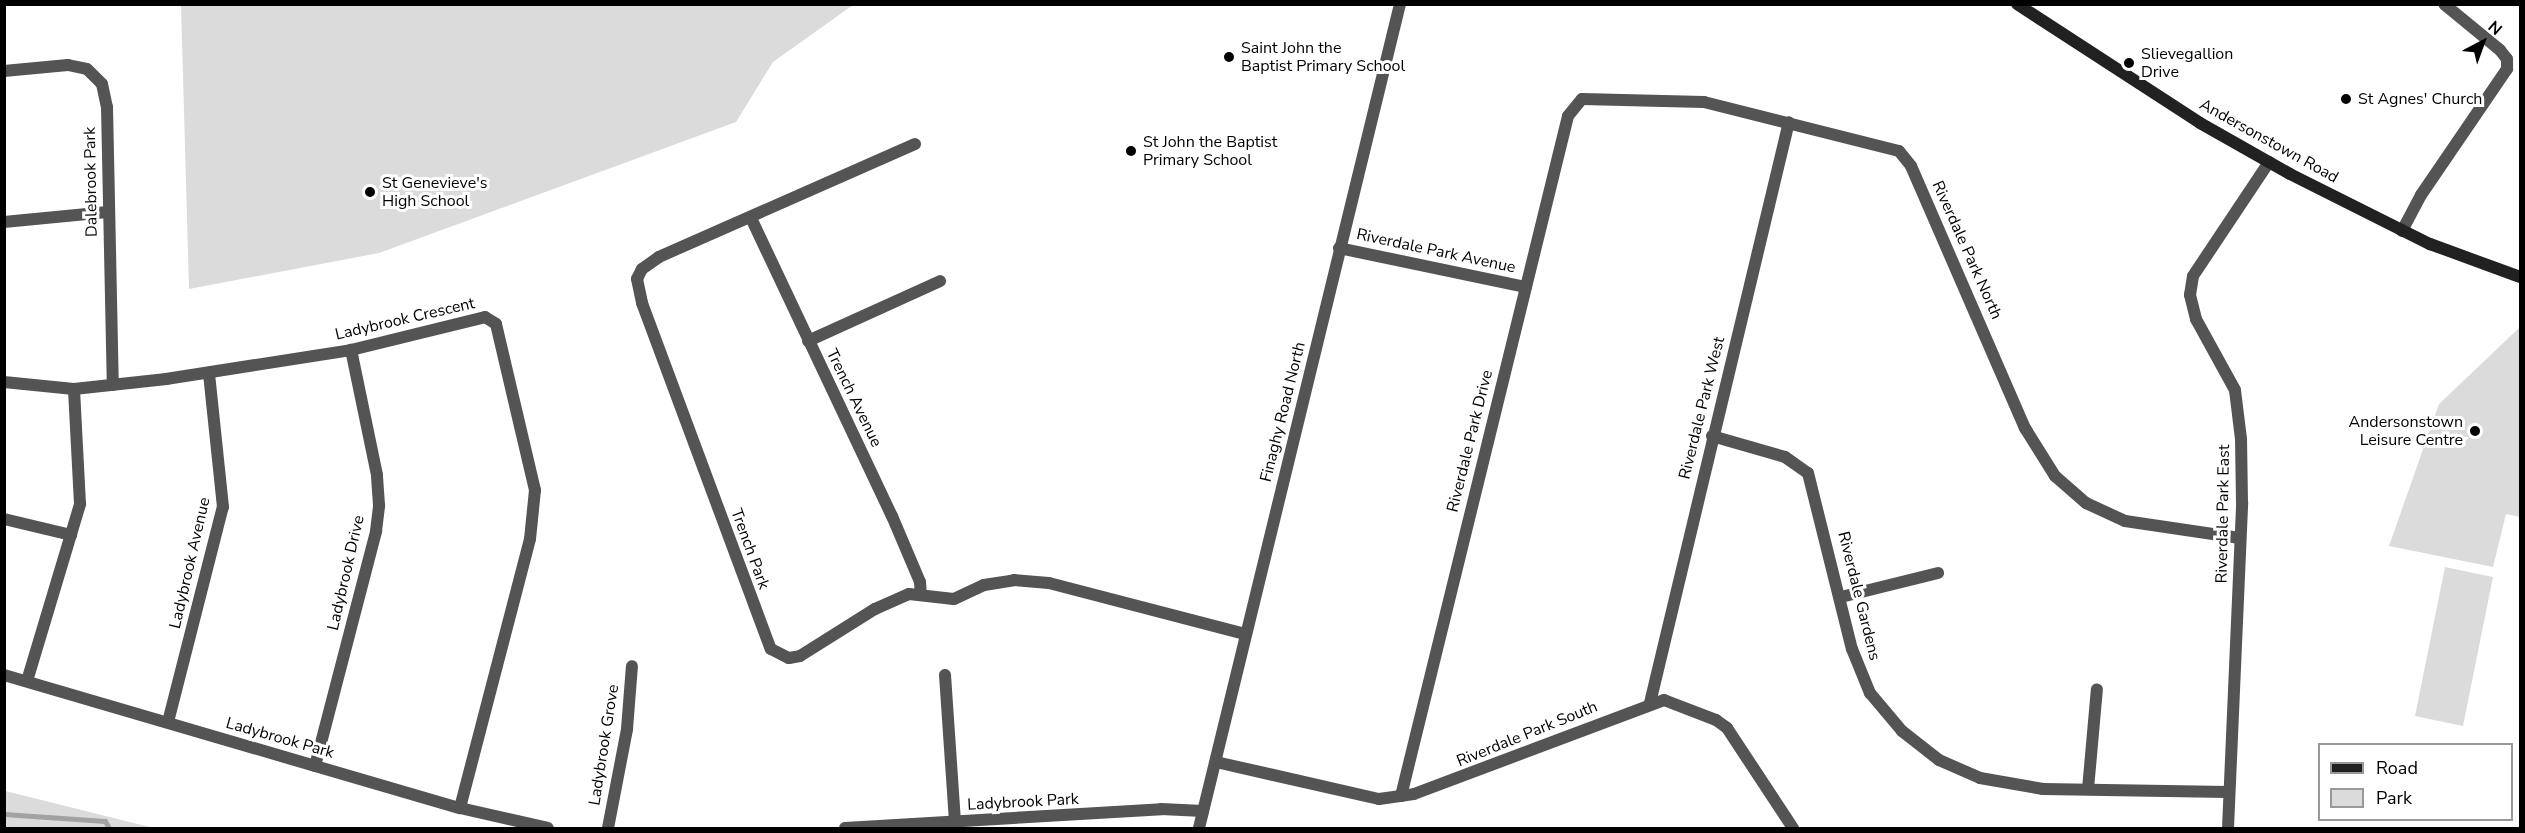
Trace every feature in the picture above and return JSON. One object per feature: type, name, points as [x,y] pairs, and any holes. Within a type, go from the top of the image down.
[{"type":"main road","name":"Andersonstown Road","points":[[2021,6],[2200,123],[2269,162],[2402,231],[2520,277]]},
{"type":"street","name":"Finaghy Road North","points":[[1198,828],[1400,4]]},
{"type":"street","points":[[2402,231],[2421,195],[2507,69],[2507,59],[2499,50],[2444,4]]},
{"type":"street","name":"Dalebrook Park","points":[[4,71],[68,65],[87,69],[102,84],[107,107],[113,385]]},
{"type":"street","name":"Riverdale Park North","points":[[1582,99],[1704,102],[1881,144],[1899,151],[1911,166],[2025,428],[2042,458],[2070,491],[2105,513],[2125,521],[2240,538]]},
{"type":"street","name":"Riverdale Park Drive","points":[[1401,796],[1568,116],[1582,99]]},
{"type":"street","name":"Riverdale Park West","points":[[1650,703],[1712,436],[1789,122]]},
{"type":"street","name":"Trench Park","points":[[915,144],[659,257],[642,269],[637,279],[642,303],[766,639],[779,655],[800,656],[894,599],[921,595],[954,599],[984,585],[1014,580],[1049,583],[1245,634]]},
{"type":"street","name":"Riverdale Park East","points":[[2228,828],[2240,538],[2241,439],[2235,390],[2196,319],[2190,295],[2193,276],[2269,162]]},
{"type":"street","points":[[4,222],[108,212]]},
{"type":"street","name":"Trench Avenue","points":[[751,218],[892,516],[920,582],[921,595]]},
{"type":"street","name":"Riverdale Park Avenue","points":[[1340,248],[1526,287]]},
{"type":"street","points":[[808,341],[940,281]]},
{"type":"street","name":"Ladybrook Crescent","points":[[4,382],[74,389],[209,374],[351,350],[485,317],[496,324],[535,490],[530,539],[460,808]]},
{"type":"street","name":"Ladybrook Drive","points":[[315,766],[376,531],[379,505],[377,475],[351,350]]},
{"type":"street","name":"Ladybrook Avenue","points":[[168,722],[223,507],[209,374]]},
{"type":"street","points":[[27,681],[80,504],[74,389]]},
{"type":"street","name":"Riverdale Gardens","points":[[1712,436],[1785,457],[1808,473],[1852,649],[1870,693],[1902,731],[1939,760],[1980,778],[2043,789],[2228,792]]},
{"type":"street","points":[[4,519],[71,535]]},
{"type":"street","points":[[1840,597],[1938,573]]},
{"type":"street","name":"Ladybrook Grove","points":[[608,828],[627,729],[632,666]]},
{"type":"street","name":"Ladybrook Park","points":[[4,675],[460,808],[548,828]]},
{"type":"street","points":[[945,675],[955,822]]},
{"type":"street","points":[[2088,789],[2097,689]]},
{"type":"street","name":"Riverdale Park South","points":[[1216,762],[1379,799],[1401,796],[1469,776],[1650,703],[1676,702],[1727,728],[1793,828]]},
{"type":"street","name":"Ladybrook Park","points":[[845,828],[1161,809],[1203,811]]},
{"type":"green space","name":"St Genevieve's High School","points":[[181,4],[853,5],[773,62],[736,122],[379,253],[189,289]]},
{"type":"green space","name":"Andersonstown Leisure Centre","points":[[2520,327],[2520,517],[2506,514],[2493,567],[2389,546],[2439,404]]},
{"type":"green space","points":[[2445,567],[2493,577],[2463,726],[2415,716]]},
{"type":"green space","points":[[5,791],[154,828],[5,828]]},
{"type":"waterway","points":[[4,814],[105,821],[109,828]]},
{"type":"place","name":"Saint John the Baptist Primary School","points":[[1229,57]]},
{"type":"place","name":"Slievegallion Drive","points":[[2129,63]]},
{"type":"place","name":"St Agnes' Church","points":[[2346,99]]},
{"type":"place","name":"St John the Baptist Primary School","points":[[1131,151]]},
{"type":"place","name":"St Genevieve's High School","points":[[370,192]]},
{"type":"place","name":"Andersonstown Leisure Centre","points":[[2475,431]]}]
